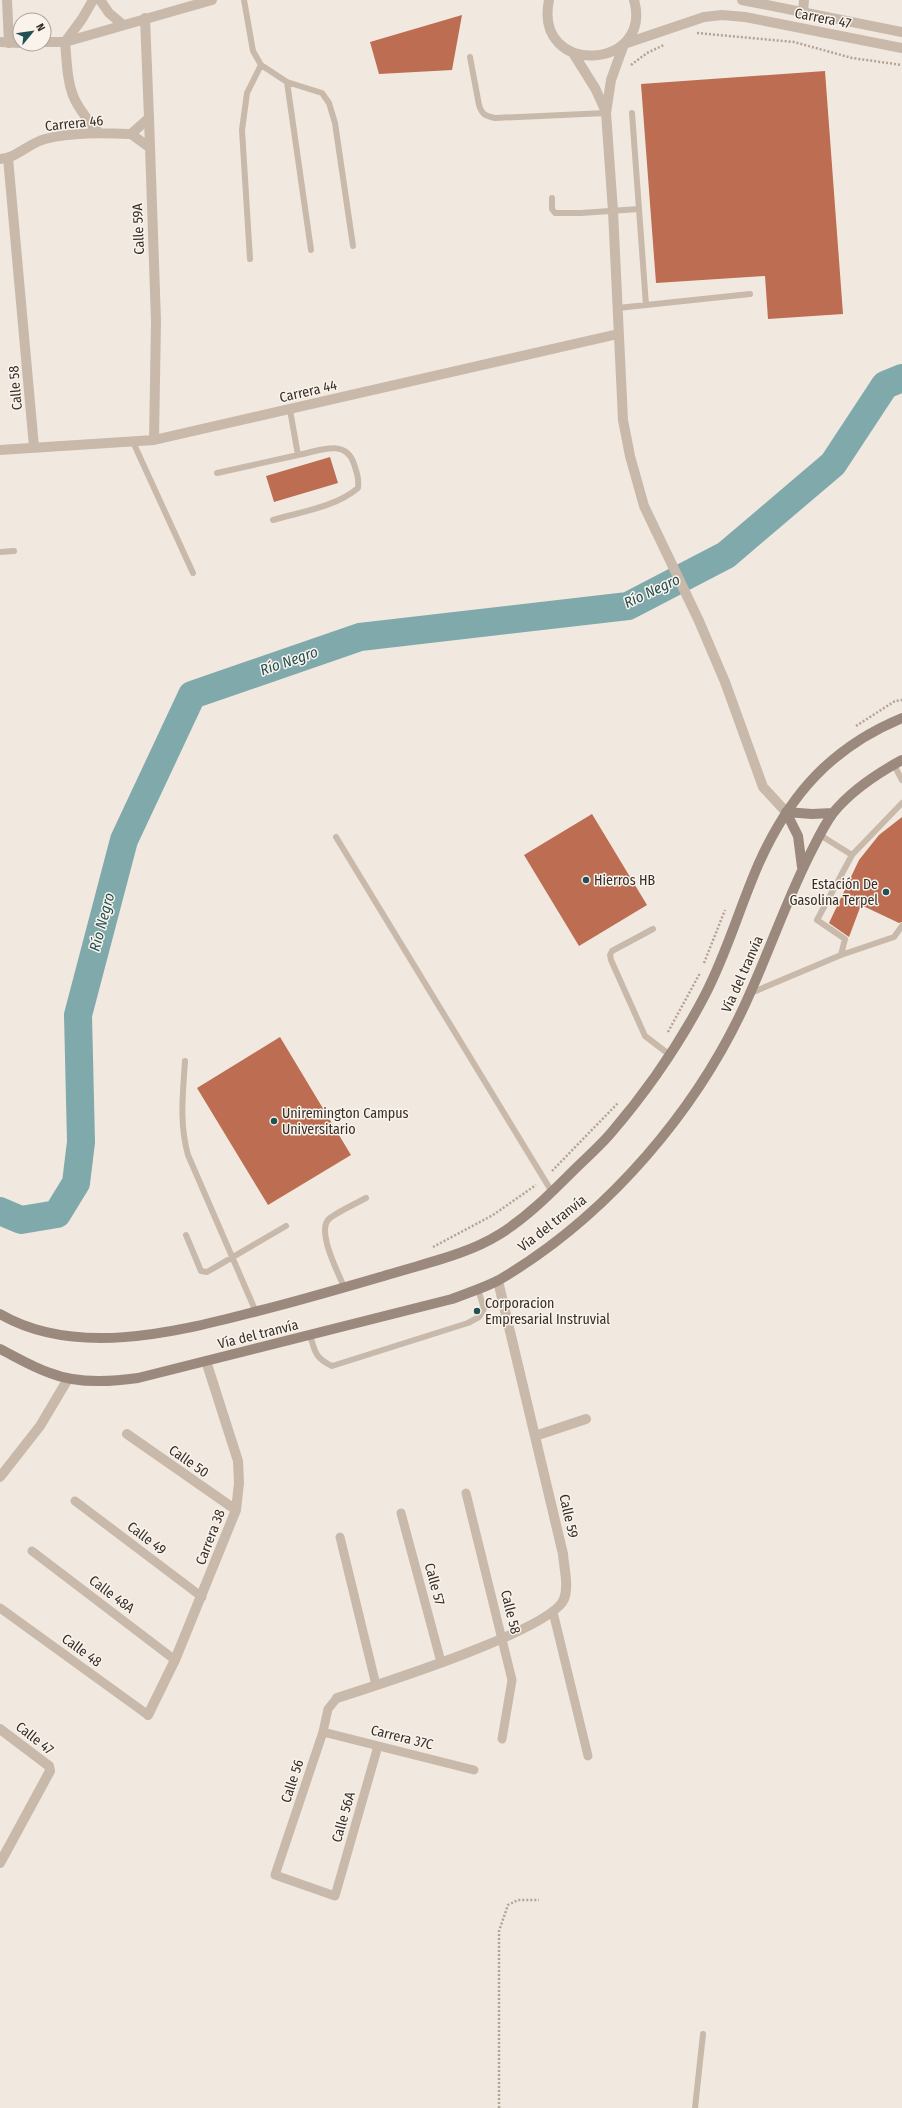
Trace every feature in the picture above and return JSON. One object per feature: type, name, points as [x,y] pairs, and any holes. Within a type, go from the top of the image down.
[{"type":"main road","name":"Vía del tranvía","points":[[0,1314],[28,1327],[54,1335],[100,1338],[144,1335],[200,1326],[344,1288],[466,1252],[501,1234],[552,1192],[609,1135],[670,1055],[706,994],[760,862],[786,812],[802,788],[825,766],[853,743],[902,718]]},
{"type":"main road","name":"Vía del tranvía","points":[[0,1349],[37,1368],[68,1378],[122,1380],[206,1361],[452,1299],[498,1281],[556,1241],[593,1209],[637,1165],[696,1093],[721,1051],[751,993],[802,869],[820,835],[833,814],[861,788],[898,762]]},
{"type":"main road","points":[[786,812],[833,814]]},
{"type":"main road","points":[[786,812],[798,836],[802,869]]},
{"type":"street","points":[[5,42],[7,0]]},
{"type":"street","points":[[93,0],[82,19],[65,42],[69,88],[75,104],[99,133]]},
{"type":"street","points":[[100,0],[110,13],[122,24]]},
{"type":"street","points":[[52,42],[65,42],[122,24],[212,0]]},
{"type":"street","points":[[540,0],[547,10]]},
{"type":"street","points":[[549,0],[547,10],[548,21],[557,40],[573,53],[595,88],[606,113]]},
{"type":"street","points":[[634,0],[636,15],[634,26],[624,44],[613,72],[606,113],[613,211],[623,420],[630,456],[644,506],[698,620],[725,682],[763,787],[786,812]]},
{"type":"street","name":"Carrera 47","points":[[742,0],[902,32]]},
{"type":"street","points":[[803,12],[804,0]]},
{"type":"street","name":"Carrera 47","points":[[573,53],[584,56],[605,55],[624,44],[691,20],[722,15],[745,17],[902,48]]},
{"type":"street","name":"Calle 59A","points":[[145,18],[156,321],[154,440]]},
{"type":"street","points":[[149,118],[131,134],[149,147]]},
{"type":"street","name":"Carrera 46","points":[[4,159],[44,139],[99,133],[131,134]]},
{"type":"street","name":"Calle 58","points":[[4,159],[34,447]]},
{"type":"street","name":"Carrera 44","points":[[0,450],[154,440],[618,334]]},
{"type":"street","name":"Calle 59","points":[[498,1281],[563,1554],[565,1573],[564,1600],[553,1612]]},
{"type":"street","name":"Carrera 38","points":[[148,1715],[175,1660],[202,1597],[236,1510],[239,1483],[238,1461],[206,1361]]},
{"type":"street","points":[[0,1477],[40,1426],[68,1378]]},
{"type":"street","points":[[535,1436],[586,1419]]},
{"type":"street","name":"Calle 50","points":[[126,1434],[236,1510]]},
{"type":"street","name":"Calle 58","points":[[466,1493],[512,1680],[502,1739]]},
{"type":"street","name":"Calle 49","points":[[75,1502],[202,1597]]},
{"type":"street","name":"Calle 57","points":[[401,1514],[441,1662]]},
{"type":"street","points":[[340,1537],[376,1685]]},
{"type":"street","name":"Calle 48A","points":[[32,1551],[175,1660]]},
{"type":"street","name":"Calle 48","points":[[0,1608],[148,1715]]},
{"type":"street","points":[[337,1698],[503,1639],[553,1612],[588,1756]]},
{"type":"street","name":"Calle 56","points":[[334,1896],[275,1875],[323,1732],[328,1709],[337,1698]]},
{"type":"street","name":"Calle 47","points":[[0,1729],[49,1766],[50,1771],[0,1862]]},
{"type":"street","name":"Carrera 37C","points":[[323,1732],[474,1770]]},
{"type":"street","name":"Calle 56A","points":[[334,1896],[378,1746]]},
{"type":"lane","points":[[244,0],[253,51],[261,65],[287,82],[322,93],[329,103],[335,123],[353,246]]},
{"type":"lane","points":[[470,57],[479,105],[485,116],[495,118],[606,113]]},
{"type":"lane","points":[[250,259],[242,130],[247,93],[261,65]]},
{"type":"lane","points":[[287,82],[311,250]]},
{"type":"lane","points":[[632,113],[646,305]]},
{"type":"lane","points":[[552,198],[552,209],[556,213],[639,209]]},
{"type":"lane","points":[[618,308],[750,294]]},
{"type":"lane","points":[[290,410],[298,454]]},
{"type":"lane","points":[[133,442],[193,572]]},
{"type":"lane","points":[[217,473],[298,454],[338,448],[346,450],[352,456],[359,477],[358,488],[349,496],[273,520]]},
{"type":"lane","points":[[0,552],[14,551]]},
{"type":"lane","points":[[898,762],[902,780]]},
{"type":"lane","points":[[841,955],[846,939],[817,920],[852,855],[902,803]]},
{"type":"lane","points":[[820,835],[852,855]]},
{"type":"lane","points":[[336,837],[552,1192]]},
{"type":"lane","points":[[751,993],[841,955],[894,937],[902,926]]},
{"type":"lane","points":[[653,929],[612,951],[610,955],[645,1036],[670,1055]]},
{"type":"lane","points":[[185,1061],[181,1121],[183,1138],[188,1155],[256,1312]]},
{"type":"lane","points":[[344,1288],[324,1234],[325,1224],[330,1218],[366,1198]]},
{"type":"lane","points":[[186,1236],[201,1271],[207,1272],[286,1226]]},
{"type":"lane","points":[[310,1335],[316,1354],[320,1361],[332,1366],[468,1323],[479,1317],[484,1309],[478,1289]]},
{"type":"lane","points":[[695,2108],[703,2034]]},
{"type":"path","points":[[692,35],[720,34],[794,42],[852,58],[902,64]]},
{"type":"path","points":[[629,67],[647,53],[667,44]]},
{"type":"path","points":[[659,1047],[702,970],[727,904]]},
{"type":"path","points":[[431,1248],[493,1215],[544,1179],[619,1102]]},
{"type":"path","points":[[499,2108],[499,1931],[508,1905],[518,1900],[539,1900]]},
{"type":"building","points":[[462,15],[452,70],[379,74],[370,42]]},
{"type":"building","points":[[825,71],[843,314],[768,319],[765,276],[656,283],[641,84]]},
{"type":"building","points":[[330,457],[338,483],[274,502],[266,476]]},
{"type":"building","name":"Hierros HB","points":[[592,814],[647,905],[579,946],[524,855]]},
{"type":"building","points":[[902,817],[902,922],[899,923],[861,905],[849,937],[829,923],[859,860],[879,835]]},
{"type":"building","name":"Uniremington Campus Universitario","points":[[280,1037],[351,1155],[268,1205],[197,1088]]},
{"type":"waterway","name":"Río Negro","points":[[0,1211],[21,1220],[57,1214],[76,1183],[81,1142],[78,1015],[124,840],[192,695],[360,637],[628,606],[726,555],[833,464],[885,385],[902,378]]},
{"type":"place","name":"Hierros HB","points":[[586,880]]},
{"type":"place","name":"Estación De Gasolina Terpel","points":[[886,892]]},
{"type":"place","name":"Uniremington Campus Universitario","points":[[274,1121]]},
{"type":"place","name":"Corporacion Empresarial Instruvial","points":[[477,1311]]}]
